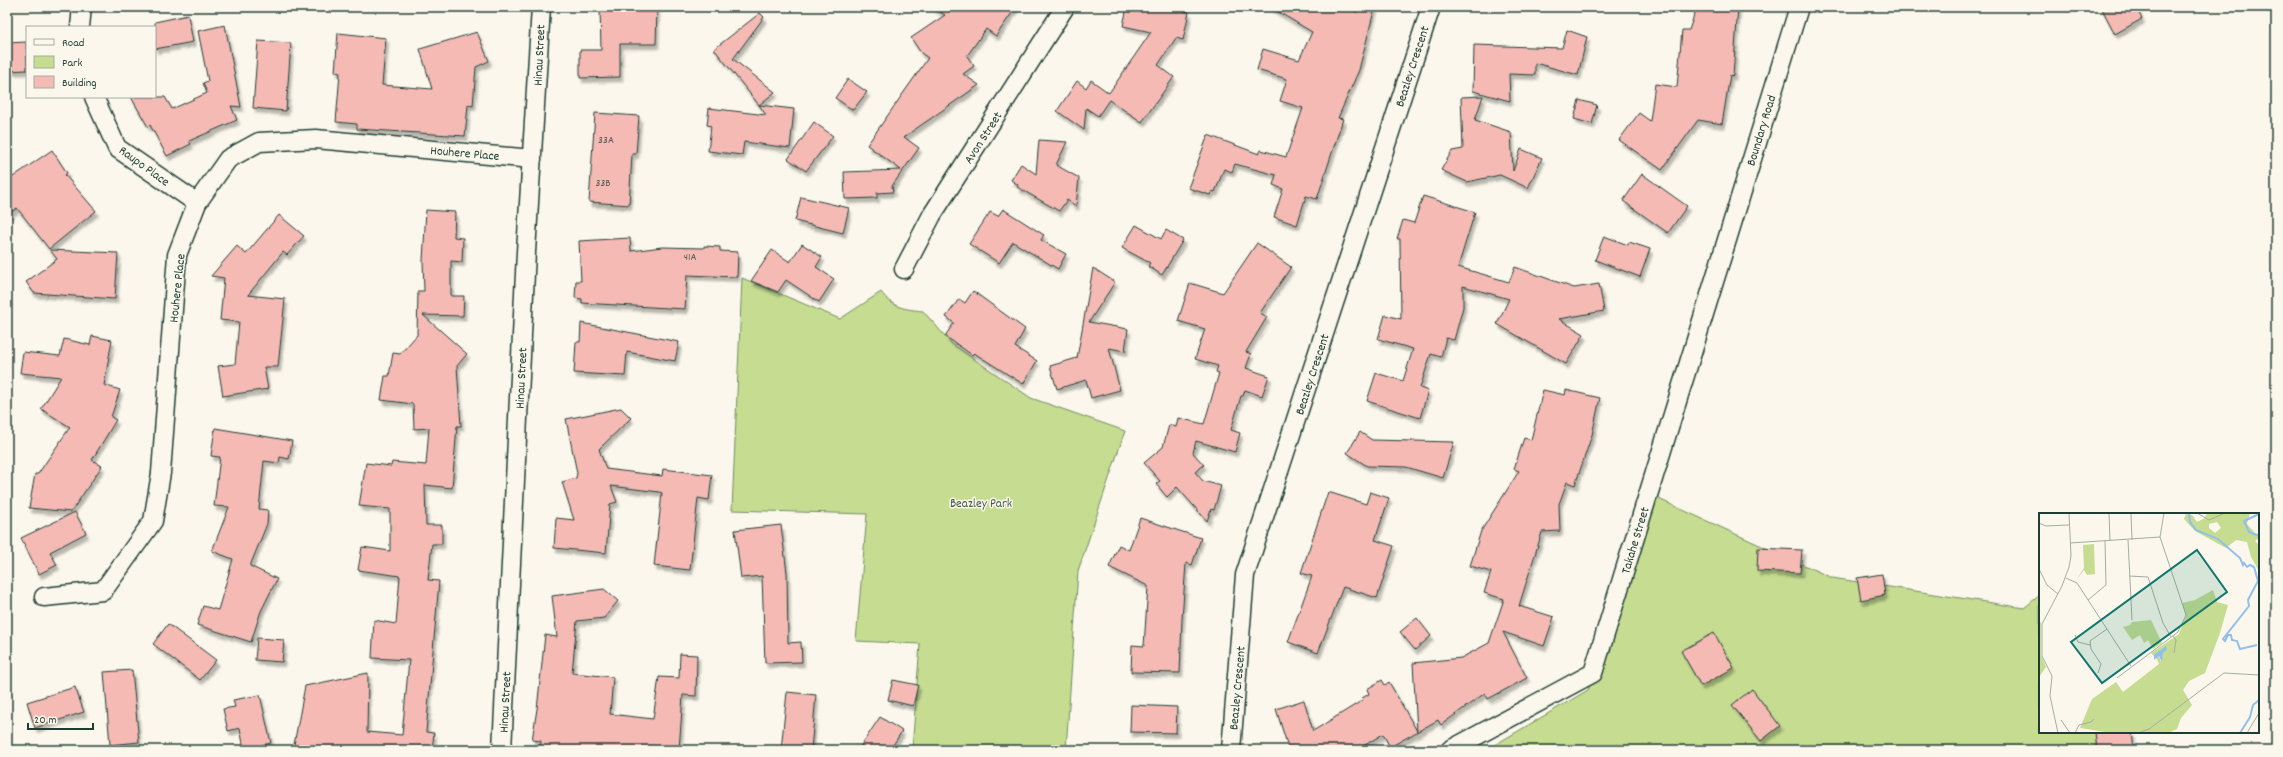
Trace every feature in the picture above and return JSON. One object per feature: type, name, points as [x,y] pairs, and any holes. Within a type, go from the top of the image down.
[{"type":"street","points":[[80,26],[82,7]]},
{"type":"street","name":"Hinau Street","points":[[502,750],[541,7]]},
{"type":"street","name":"Avon Street","points":[[904,269],[932,215],[1065,7]]},
{"type":"street","name":"Beazley Crescent","points":[[1231,750],[1245,575],[1430,7]]},
{"type":"street","name":"Boundary Road","points":[[1722,252],[1799,7]]},
{"type":"street","name":"Raupo Place","points":[[94,98],[117,148],[197,203]]},
{"type":"street","name":"Houhere Place","points":[[44,597],[103,591],[153,521],[161,473],[177,255],[197,203],[228,159],[259,142],[316,139],[532,159]]},
{"type":"street","name":"Takahe Street","points":[[1450,750],[1593,673],[1722,252]]},
{"type":"green space","name":"Beazley Park","points":[[742,278],[840,319],[881,292],[885,297],[899,307],[923,311],[952,344],[1031,398],[1125,431],[1078,571],[1066,750],[912,750],[920,644],[856,641],[867,514],[732,510]]},
{"type":"green space","points":[[1650,495],[1832,578],[2024,608],[2039,596],[2039,733],[2102,733],[2093,750],[1486,750],[1588,690]]},
{"type":"building","points":[[600,7],[657,7],[656,44],[620,44],[620,77],[580,78],[580,50],[601,50]]},
{"type":"building","points":[[932,7],[1016,7],[996,36],[986,29],[967,56],[974,66],[963,74],[979,85],[904,137],[919,148],[892,186],[893,192],[877,193],[877,198],[845,199],[844,172],[901,170],[867,145],[928,58],[921,53],[911,38],[945,15]]},
{"type":"building","points":[[1127,7],[1168,7],[1189,12],[1183,40],[1176,38],[1158,65],[1174,77],[1142,122],[1109,100],[1098,116],[1086,108],[1084,130],[1057,111],[1077,81],[1086,88],[1091,80],[1109,93],[1151,32],[1123,26]]},
{"type":"building","points":[[1270,7],[1338,7],[1357,12],[1358,7],[1375,7],[1359,70],[1338,118],[1343,119],[1317,199],[1306,196],[1297,225],[1274,217],[1283,189],[1273,185],[1276,175],[1235,164],[1232,172],[1224,169],[1215,192],[1212,191],[1210,195],[1188,188],[1208,135],[1259,154],[1261,150],[1286,157],[1303,108],[1280,101],[1287,79],[1257,70],[1263,49],[1299,60],[1312,32]]},
{"type":"building","points":[[1697,7],[1738,7],[1733,76],[1730,75],[1722,124],[1698,120],[1662,170],[1619,140],[1639,113],[1650,121],[1655,84],[1677,87],[1682,30],[1689,30]]},
{"type":"building","points":[[2101,7],[2136,7],[2142,19],[2115,34]]},
{"type":"building","points":[[760,13],[764,17],[733,59],[775,92],[759,105],[714,49]]},
{"type":"building","points":[[188,15],[193,42],[156,49],[155,22]]},
{"type":"building","points":[[225,25],[241,107],[231,106],[237,120],[189,141],[191,144],[167,156],[150,125],[148,127],[132,98],[165,97],[172,109],[207,93],[203,83],[208,81],[198,31]]},
{"type":"building","points":[[1567,30],[1587,37],[1578,75],[1535,63],[1535,75],[1509,74],[1510,101],[1473,91],[1474,45],[1562,48]]},
{"type":"building","points":[[477,32],[489,61],[476,67],[473,106],[468,105],[465,136],[357,129],[357,124],[336,122],[340,73],[335,72],[338,33],[386,38],[382,85],[432,89],[420,49]]},
{"type":"building","points":[[258,41],[291,43],[286,111],[253,108]]},
{"type":"building","points":[[26,42],[26,70],[7,71],[7,43]]},
{"type":"building","points":[[848,79],[867,92],[853,110],[835,98]]},
{"type":"building","points":[[1483,96],[1475,120],[1511,132],[1513,171],[1521,149],[1542,158],[1528,188],[1500,175],[1467,182],[1441,170],[1452,151],[1463,149],[1461,97]]},
{"type":"building","points":[[1579,100],[1597,105],[1592,124],[1574,119]]},
{"type":"building","points":[[759,105],[794,109],[790,148],[744,142],[742,155],[708,151],[711,126],[707,125],[709,108],[766,115]]},
{"type":"building","points":[[595,113],[639,116],[636,154],[632,154],[629,205],[589,202]]},
{"type":"building","points":[[814,122],[833,136],[806,171],[788,159]]},
{"type":"building","points":[[1039,140],[1067,142],[1056,165],[1079,178],[1076,206],[1067,200],[1059,211],[1017,187],[1018,185],[1011,180],[1021,164],[1036,174]]},
{"type":"building","points":[[52,150],[67,173],[65,175],[96,211],[49,249],[17,208],[7,215],[7,181]]},
{"type":"building","points":[[1642,174],[1687,206],[1668,233],[1623,201]]},
{"type":"building","points":[[1423,196],[1475,212],[1458,267],[1509,282],[1515,267],[1574,288],[1599,284],[1604,311],[1559,319],[1584,334],[1566,364],[1497,324],[1509,299],[1463,286],[1463,307],[1454,340],[1446,338],[1441,357],[1431,354],[1420,388],[1428,391],[1420,418],[1367,401],[1376,373],[1403,381],[1413,349],[1378,339],[1385,315],[1401,319],[1400,239],[1397,239],[1403,220],[1414,223]]},
{"type":"building","points":[[801,197],[849,208],[843,233],[795,221]]},
{"type":"building","points":[[1003,209],[1044,235],[1041,240],[1066,254],[1058,269],[1013,242],[999,263],[969,244],[990,212],[998,216]]},
{"type":"building","points":[[426,210],[455,212],[454,237],[463,238],[462,262],[451,261],[451,296],[464,296],[463,316],[423,315],[467,354],[457,366],[461,426],[457,426],[452,488],[425,485],[426,525],[442,525],[442,544],[432,544],[428,580],[439,581],[426,732],[434,733],[432,750],[293,750],[305,686],[368,673],[367,732],[402,735],[409,660],[372,658],[374,620],[396,624],[400,576],[358,570],[362,547],[390,551],[390,509],[359,506],[366,463],[391,466],[392,462],[426,465],[429,428],[414,429],[413,404],[381,400],[385,376],[389,376],[393,353],[400,354],[417,335],[418,291],[424,291],[423,260]]},
{"type":"building","points":[[279,215],[304,236],[287,255],[283,252],[248,295],[285,299],[278,367],[264,367],[268,389],[223,396],[218,366],[235,364],[239,322],[220,320],[224,278],[211,276],[237,246],[246,254]]},
{"type":"building","points":[[1136,225],[1161,239],[1166,230],[1183,240],[1162,275],[1148,266],[1150,263],[1122,248]]},
{"type":"building","points":[[1604,236],[1628,245],[1629,242],[1650,249],[1640,277],[1595,260]]},
{"type":"building","points":[[630,238],[631,251],[662,247],[704,248],[704,246],[720,247],[720,251],[738,252],[737,277],[687,275],[685,309],[582,303],[582,299],[575,298],[576,281],[581,281],[579,241]]},
{"type":"building","points":[[1257,243],[1291,267],[1260,313],[1267,317],[1246,352],[1251,354],[1246,368],[1269,376],[1262,396],[1245,390],[1243,396],[1241,396],[1231,430],[1240,433],[1235,452],[1196,441],[1193,453],[1204,465],[1195,472],[1203,481],[1221,486],[1214,510],[1211,509],[1207,521],[1177,487],[1167,497],[1156,484],[1160,481],[1144,463],[1163,447],[1169,425],[1176,427],[1178,418],[1204,424],[1219,373],[1216,372],[1218,366],[1195,359],[1205,329],[1178,321],[1190,283],[1223,293]]},
{"type":"building","points":[[802,244],[822,257],[816,267],[834,279],[819,302],[786,280],[778,292],[751,281],[772,250],[790,262]]},
{"type":"building","points":[[50,250],[118,253],[115,299],[34,293],[26,282],[57,259]]},
{"type":"building","points":[[1093,268],[1115,282],[1089,322],[1128,329],[1125,351],[1109,348],[1120,390],[1091,398],[1086,380],[1057,389],[1050,366],[1077,358]]},
{"type":"building","points":[[973,291],[1025,329],[1015,347],[1037,361],[1023,384],[974,353],[972,355],[945,336],[954,323],[946,317],[959,299],[965,303]]},
{"type":"building","points":[[581,323],[679,342],[675,361],[627,352],[625,376],[574,373],[576,342],[580,342]]},
{"type":"building","points":[[92,336],[112,340],[104,385],[120,390],[111,417],[116,420],[92,460],[102,466],[71,512],[29,508],[35,474],[38,474],[70,427],[41,409],[61,377],[20,373],[23,352],[60,356],[64,339],[90,345]]},
{"type":"building","points":[[1543,390],[1565,395],[1566,390],[1600,398],[1592,435],[1575,485],[1567,482],[1559,504],[1560,531],[1542,532],[1519,606],[1554,617],[1544,646],[1503,632],[1527,678],[1488,699],[1485,693],[1441,725],[1438,720],[1390,747],[1383,734],[1357,750],[1283,750],[1288,747],[1276,709],[1304,700],[1313,731],[1363,700],[1362,698],[1369,694],[1367,689],[1382,680],[1385,685],[1389,682],[1417,731],[1413,663],[1461,658],[1489,643],[1504,599],[1484,593],[1491,572],[1470,566],[1481,531],[1519,471],[1514,469],[1524,438],[1531,440]]},
{"type":"building","points":[[621,408],[631,418],[599,449],[606,469],[662,476],[663,469],[712,475],[709,500],[698,498],[690,570],[654,566],[662,493],[659,492],[611,486],[617,502],[610,504],[606,553],[554,548],[556,518],[574,520],[562,482],[576,478],[577,473],[566,419]]},
{"type":"building","points":[[215,428],[292,441],[289,459],[280,457],[279,463],[264,461],[259,509],[268,510],[267,524],[250,566],[277,579],[261,611],[251,642],[197,625],[203,606],[218,610],[233,559],[212,551],[229,507],[214,506],[220,457],[211,456]]},
{"type":"building","points":[[1360,432],[1372,440],[1454,442],[1443,478],[1406,467],[1367,466],[1347,453]]},
{"type":"building","points":[[1328,492],[1366,504],[1370,492],[1389,498],[1375,540],[1394,546],[1377,598],[1343,587],[1318,653],[1288,642],[1312,576],[1301,573]]},
{"type":"building","points":[[75,512],[86,533],[50,552],[57,565],[39,574],[21,538]]},
{"type":"building","points":[[1140,518],[1201,538],[1192,565],[1186,563],[1180,673],[1131,672],[1132,645],[1144,646],[1148,586],[1109,567],[1119,545],[1129,550]]},
{"type":"building","points":[[781,525],[787,573],[788,643],[801,642],[802,662],[765,663],[762,576],[741,578],[735,530]]},
{"type":"building","points":[[1758,548],[1802,550],[1800,573],[1757,571]]},
{"type":"building","points":[[1882,574],[1885,595],[1861,600],[1857,578]]},
{"type":"building","points":[[604,589],[618,601],[604,618],[577,621],[572,673],[613,677],[610,714],[653,719],[659,677],[679,678],[680,654],[697,655],[696,696],[683,695],[679,750],[540,750],[541,741],[532,740],[545,635],[557,637],[552,596]]},
{"type":"building","points":[[1417,618],[1431,636],[1415,650],[1400,632]]},
{"type":"building","points":[[168,624],[216,660],[200,680],[153,644]]},
{"type":"building","points":[[1714,633],[1734,668],[1701,686],[1681,651]]},
{"type":"building","points":[[257,638],[284,640],[282,662],[255,660]]},
{"type":"building","points":[[132,670],[139,742],[110,745],[104,672]]},
{"type":"building","points":[[893,680],[918,685],[913,706],[888,700]]},
{"type":"building","points":[[75,687],[84,712],[35,728],[27,702]]},
{"type":"building","points":[[1752,689],[1780,726],[1761,741],[1732,705]]},
{"type":"building","points":[[787,692],[816,695],[811,750],[781,750]]},
{"type":"building","points":[[260,695],[271,743],[244,749],[240,728],[228,731],[223,709],[235,707],[233,700]]},
{"type":"building","points":[[1131,705],[1177,707],[1176,733],[1130,732]]},
{"type":"building","points":[[880,717],[902,731],[890,750],[858,750]]},
{"type":"building","points":[[2095,733],[2132,733],[2134,750],[2097,750]]}]
